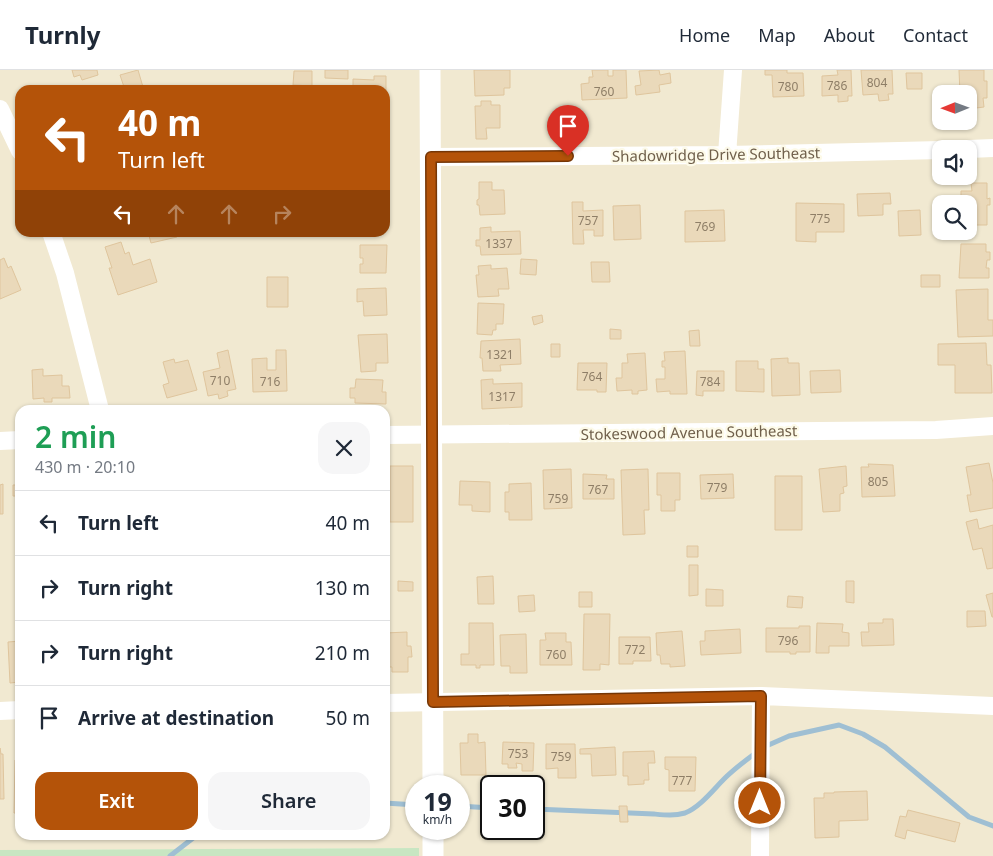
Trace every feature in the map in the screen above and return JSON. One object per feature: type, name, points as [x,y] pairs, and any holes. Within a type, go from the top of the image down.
[{"type":"street","points":[[430,70],[433,775]]},
{"type":"street","points":[[727,155],[733,70]]},
{"type":"street","points":[[0,109],[15,140]]},
{"type":"street","points":[[977,149],[993,148]]},
{"type":"street","name":"Shadowridge Drive Southeast","points":[[431,157],[727,155],[932,150]]},
{"type":"street","points":[[53,237],[65,273],[99,405]]},
{"type":"street","name":"Stokeswood Avenue Southeast","points":[[390,435],[936,430],[993,426]]},
{"type":"street","points":[[0,440],[15,440]]},
{"type":"street","points":[[760,856],[761,696]]},
{"type":"street","points":[[390,703],[761,696],[993,706]]},
{"type":"street","points":[[0,711],[15,710]]},
{"type":"street","points":[[433,840],[434,856]]},
{"type":"shaded area","points":[[0,70],[993,70],[993,856],[419,856],[419,848],[0,850]]},
{"type":"green space","points":[[419,848],[419,856],[0,856],[0,850]]},
{"type":"building","points":[[72,70],[97,70],[98,75],[82,80],[80,75],[74,77]]},
{"type":"building","points":[[138,70],[142,85],[123,85],[120,75]]},
{"type":"building","points":[[325,70],[348,70],[348,79],[325,78]]},
{"type":"building","points":[[474,70],[510,70],[510,88],[504,88],[504,95],[475,96]]},
{"type":"building","points":[[592,70],[608,70],[608,76],[613,76],[613,70],[626,70],[627,98],[582,100],[581,84],[589,83],[589,77],[593,77]]},
{"type":"building","points":[[659,70],[660,75],[670,73],[671,83],[659,85],[660,92],[636,95],[635,86],[641,85],[639,71]]},
{"type":"building","points":[[765,70],[787,70],[787,73],[803,73],[804,96],[773,97],[772,75],[765,75]]},
{"type":"building","points":[[837,70],[851,70],[852,96],[848,96],[848,101],[838,102],[838,95],[822,96],[822,76],[838,75]]},
{"type":"building","points":[[861,70],[892,70],[893,94],[888,94],[889,100],[879,101],[878,94],[863,95]]},
{"type":"building","points":[[959,70],[984,70],[984,81],[987,81],[987,98],[983,98],[984,107],[978,108],[978,85],[960,85]]},
{"type":"building","points":[[294,71],[312,71],[312,85],[293,85]]},
{"type":"building","points":[[906,73],[922,73],[922,89],[907,89]]},
{"type":"building","points":[[374,76],[386,76],[386,85],[353,85],[353,79],[374,80]]},
{"type":"building","points":[[481,101],[491,101],[491,105],[500,105],[500,128],[486,128],[487,139],[476,139],[475,106],[481,106]]},
{"type":"building","points":[[479,182],[492,182],[492,190],[504,190],[505,214],[480,215],[479,205],[477,205]]},
{"type":"building","points":[[987,183],[987,199],[990,198],[990,205],[987,205],[987,225],[977,225],[977,195],[961,195],[961,191],[972,191],[971,185]]},
{"type":"building","points":[[890,193],[891,204],[883,204],[883,215],[858,216],[857,194]]},
{"type":"building","points":[[572,202],[583,202],[583,211],[603,210],[603,236],[594,236],[594,230],[583,230],[584,244],[573,244]]},
{"type":"building","points":[[796,203],[844,204],[844,232],[816,232],[816,242],[796,241]]},
{"type":"building","points":[[640,205],[641,239],[614,240],[613,206]]},
{"type":"building","points":[[724,210],[725,241],[685,242],[685,211]]},
{"type":"building","points":[[920,210],[921,235],[899,236],[898,211]]},
{"type":"building","points":[[491,227],[491,232],[520,231],[521,254],[481,255],[480,246],[476,246],[476,240],[480,240],[480,228]]},
{"type":"building","points":[[149,237],[177,237],[151,243]]},
{"type":"building","points":[[121,242],[125,254],[129,252],[133,265],[150,259],[157,282],[118,295],[109,268],[112,268],[105,247]]},
{"type":"building","points":[[961,244],[986,244],[986,252],[990,252],[990,260],[987,260],[986,268],[989,268],[989,278],[959,278]]},
{"type":"building","points":[[360,245],[387,245],[386,273],[360,273],[360,264],[363,264],[363,258],[360,258]]},
{"type":"building","points":[[4,258],[8,268],[11,266],[21,290],[0,299],[0,260]]},
{"type":"building","points":[[521,259],[537,260],[536,275],[520,274]]},
{"type":"building","points":[[591,262],[609,262],[610,282],[592,282]]},
{"type":"building","points":[[491,265],[491,269],[507,268],[509,289],[498,289],[499,296],[478,297],[476,275],[479,275],[478,266]]},
{"type":"building","points":[[921,275],[940,275],[940,287],[921,287]]},
{"type":"building","points":[[267,277],[288,277],[288,307],[267,307]]},
{"type":"building","points":[[386,288],[387,315],[364,316],[363,301],[357,302],[357,289]]},
{"type":"building","points":[[988,289],[988,320],[993,320],[993,336],[958,337],[956,290]]},
{"type":"building","points":[[478,303],[504,304],[503,324],[496,324],[496,330],[493,330],[492,335],[477,334]]},
{"type":"building","points":[[542,315],[543,322],[534,325],[532,317]]},
{"type":"building","points":[[610,329],[621,330],[621,339],[610,339]]},
{"type":"building","points":[[699,330],[700,346],[690,346],[689,331]]},
{"type":"building","points":[[387,334],[388,363],[376,363],[376,371],[361,372],[358,335]]},
{"type":"building","points":[[520,339],[521,364],[500,365],[501,371],[483,371],[482,358],[480,358],[481,341]]},
{"type":"building","points":[[986,343],[987,365],[991,365],[992,393],[955,393],[955,365],[938,365],[938,344]]},
{"type":"building","points":[[551,344],[560,344],[560,357],[551,357]]},
{"type":"building","points":[[228,350],[236,389],[227,391],[228,396],[219,399],[218,394],[208,396],[203,372],[220,368],[217,353]]},
{"type":"building","points":[[276,350],[286,350],[287,391],[253,392],[252,359],[267,358],[267,370],[276,370]]},
{"type":"building","points":[[685,351],[687,394],[670,394],[670,391],[657,392],[656,379],[665,379],[665,367],[662,367],[662,361],[665,361],[664,352]]},
{"type":"building","points":[[645,353],[647,390],[638,391],[638,394],[632,394],[632,390],[617,391],[616,378],[622,378],[622,363],[628,363],[627,354]]},
{"type":"building","points":[[788,358],[788,363],[799,363],[800,395],[772,396],[771,359]]},
{"type":"building","points":[[174,359],[175,363],[188,360],[197,390],[167,398],[163,385],[169,383],[163,362]]},
{"type":"building","points":[[736,361],[758,361],[758,369],[764,369],[764,392],[736,391]]},
{"type":"building","points":[[578,363],[607,363],[606,392],[577,390]]},
{"type":"building","points":[[43,369],[43,376],[62,375],[62,386],[69,386],[70,398],[52,398],[52,402],[44,402],[44,398],[33,399],[32,370]]},
{"type":"building","points":[[840,370],[841,392],[811,393],[810,371]]},
{"type":"building","points":[[697,371],[724,371],[724,391],[703,391],[703,396],[696,395]]},
{"type":"building","points":[[356,379],[383,380],[382,392],[386,392],[386,404],[355,403],[355,398],[350,398],[350,388],[355,388]]},
{"type":"building","points":[[493,379],[493,384],[522,383],[522,407],[482,409],[481,380]]},
{"type":"building","points":[[989,463],[993,483],[993,508],[970,512],[967,495],[971,495],[966,467]]},
{"type":"building","points":[[868,464],[893,465],[895,496],[862,497],[861,467],[869,467]]},
{"type":"building","points":[[390,466],[413,466],[413,522],[390,522]]},
{"type":"building","points":[[846,466],[847,486],[843,487],[844,493],[840,494],[840,511],[823,512],[819,469]]},
{"type":"building","points":[[571,469],[572,508],[544,509],[543,470]]},
{"type":"building","points":[[648,469],[649,510],[644,510],[645,534],[623,535],[621,470]]},
{"type":"building","points":[[657,473],[680,473],[680,500],[675,500],[675,511],[661,511],[661,495],[657,495]]},
{"type":"building","points":[[583,474],[607,475],[606,479],[614,479],[614,499],[583,499]]},
{"type":"building","points":[[733,474],[734,498],[701,499],[700,475]]},
{"type":"building","points":[[775,476],[802,476],[802,530],[775,530]]},
{"type":"building","points":[[460,481],[490,482],[490,512],[472,511],[472,505],[459,505]]},
{"type":"building","points":[[531,483],[532,520],[509,520],[509,512],[505,512],[505,492],[509,492],[509,484]]},
{"type":"building","points":[[3,484],[3,514],[0,514],[0,485]]},
{"type":"building","points":[[13,485],[15,485],[15,496],[13,496]]},
{"type":"building","points":[[977,519],[979,529],[993,525],[993,568],[987,569],[982,548],[973,550],[966,522]]},
{"type":"building","points":[[687,546],[698,546],[698,557],[687,557]]},
{"type":"building","points":[[689,565],[698,565],[698,595],[689,596]]},
{"type":"building","points":[[493,576],[494,604],[478,604],[477,577]]},
{"type":"building","points":[[398,581],[413,582],[413,591],[398,591]]},
{"type":"building","points":[[846,581],[854,581],[854,603],[846,602]]},
{"type":"building","points":[[706,589],[723,590],[723,606],[706,606]]},
{"type":"building","points":[[579,592],[592,592],[592,607],[579,607]]},
{"type":"building","points":[[993,593],[993,617],[992,617],[986,595]]},
{"type":"building","points":[[534,595],[535,611],[519,612],[518,596]]},
{"type":"building","points":[[788,596],[803,597],[802,608],[787,607]]},
{"type":"building","points":[[967,611],[985,611],[986,626],[967,627]]},
{"type":"building","points":[[584,614],[610,614],[609,665],[600,664],[600,670],[583,670]]},
{"type":"building","points":[[883,619],[893,619],[894,645],[862,646],[861,632],[869,632],[868,623],[883,623]]},
{"type":"building","points":[[469,623],[493,623],[494,665],[480,665],[480,668],[476,668],[476,665],[461,665],[461,654],[469,654]]},
{"type":"building","points":[[817,623],[843,624],[842,632],[849,633],[849,646],[829,646],[829,653],[816,653]]},
{"type":"building","points":[[799,626],[810,626],[810,652],[790,654],[790,652],[766,652],[766,628],[799,628]]},
{"type":"building","points":[[740,629],[741,653],[701,655],[700,641],[705,641],[705,631]]},
{"type":"building","points":[[682,631],[685,666],[670,667],[670,664],[661,664],[660,655],[657,655],[656,633]]},
{"type":"building","points":[[407,632],[407,646],[411,646],[412,657],[408,657],[408,672],[392,672],[392,667],[390,667],[390,633]]},
{"type":"building","points":[[545,633],[566,633],[566,642],[571,642],[572,665],[540,665],[540,640],[546,640]]},
{"type":"building","points":[[526,634],[527,673],[510,673],[510,666],[501,666],[500,635]]},
{"type":"building","points":[[619,637],[650,637],[651,661],[633,661],[633,664],[619,664]]},
{"type":"building","points":[[15,641],[15,682],[10,683],[8,642]]},
{"type":"building","points":[[468,734],[478,734],[478,743],[485,742],[486,775],[461,775],[460,743],[468,743]]},
{"type":"building","points":[[503,742],[534,743],[533,771],[522,771],[522,764],[516,763],[517,768],[508,768],[508,764],[502,764]]},
{"type":"building","points":[[546,744],[575,744],[576,778],[558,778],[558,768],[546,769]]},
{"type":"building","points":[[615,747],[616,775],[592,776],[591,754],[580,754],[580,749]]},
{"type":"building","points":[[0,748],[1,754],[3,754],[4,799],[0,799]]},
{"type":"building","points":[[654,751],[655,763],[648,763],[649,780],[644,780],[644,784],[628,785],[628,776],[623,776],[623,752]]},
{"type":"building","points":[[665,757],[696,757],[695,791],[669,791],[669,770],[665,769]]},
{"type":"building","points":[[15,760],[15,813],[14,813]]},
{"type":"building","points":[[867,791],[868,820],[839,821],[839,837],[815,838],[814,798],[824,798],[824,793]]},
{"type":"building","points":[[619,806],[627,806],[628,822],[620,822]]},
{"type":"building","points":[[908,810],[960,823],[955,842],[907,830],[905,839],[895,836],[900,816],[906,817]]},
{"type":"waterway","points":[[764,747],[789,736],[839,725],[863,734],[885,747],[969,817],[993,826]]},
{"type":"waterway","points":[[545,809],[666,815],[685,813],[701,803],[732,772],[757,752]]},
{"type":"waterway","points":[[390,803],[405,804]]},
{"type":"waterway","points":[[470,807],[480,807]]},
{"type":"waterway","points":[[170,856],[191,840]]},
{"type":"route","points":[[568,156],[431,157],[433,702],[761,696],[760,803]]}]
